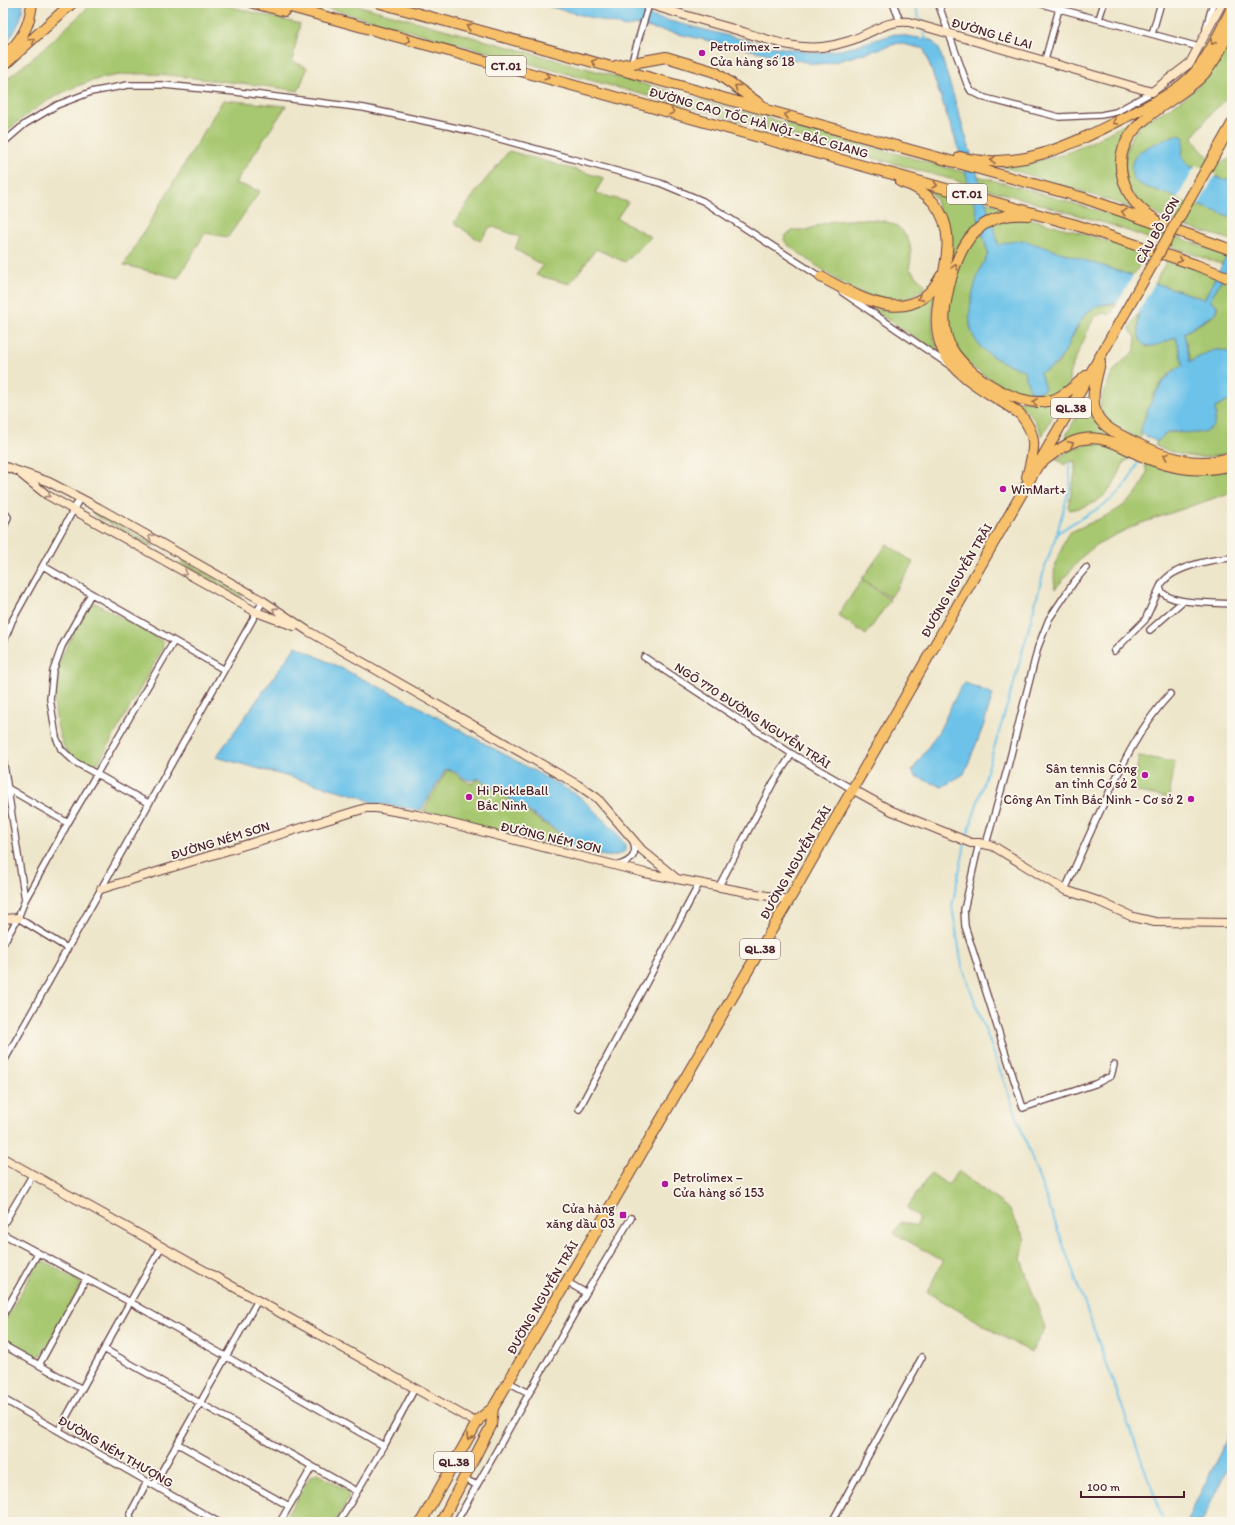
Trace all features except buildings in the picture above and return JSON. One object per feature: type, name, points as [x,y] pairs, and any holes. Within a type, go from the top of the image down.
[{"type":"highway","points":[[3,56],[19,41],[25,31],[30,19],[32,3]]},
{"type":"highway","points":[[3,66],[72,3]]},
{"type":"highway","points":[[253,3],[350,28],[386,34]]},
{"type":"highway","name":"ĐƯỜNG CAO TỐC HÀ NỘI - BẮC GIANG","points":[[276,3],[386,34],[525,70],[1076,224],[1196,265],[1232,279]]},
{"type":"highway","name":"ĐƯỜNG CAO TỐC HÀ NỘI - BẮC GIANG","points":[[380,3],[1084,198],[1232,249]]},
{"type":"highway","points":[[824,125],[860,129],[970,160],[1024,159],[1049,153],[1074,144],[1158,100],[1180,85],[1201,64],[1232,8]]},
{"type":"highway","points":[[1174,229],[1145,212],[1133,200],[1126,188],[1121,171],[1125,143],[1134,129],[1147,117],[1168,104],[1201,77],[1232,27]]},
{"type":"highway","points":[[613,67],[666,57],[715,72],[769,110]]},
{"type":"highway","name":"CẦU BỒ SƠN","points":[[1117,327],[1232,124]]},
{"type":"highway","points":[[736,130],[765,144],[912,185],[919,189],[936,207],[944,220],[948,246],[937,303],[937,328],[943,350],[958,372],[1020,414],[1027,422],[1033,433],[1034,446],[1024,488]]},
{"type":"highway","points":[[1092,371],[1061,396],[1047,402],[1037,402],[1022,400],[1010,395],[974,373],[963,364],[956,356],[948,341],[944,318],[946,298],[962,247],[972,234],[989,221],[1003,215],[1022,214],[1146,248]]},
{"type":"highway","points":[[1196,265],[1232,282]]},
{"type":"highway","points":[[821,277],[856,295],[886,306],[910,303],[921,298],[934,286],[944,268]]},
{"type":"highway","name":"ĐƯỜNG NGUYỄN TRÃI","points":[[422,1522],[477,1423],[493,1408],[567,1282],[789,900],[1117,327]]},
{"type":"highway","points":[[1102,352],[1093,401],[1098,417],[1110,429],[1159,454],[1180,460],[1208,462],[1232,457]]},
{"type":"highway","points":[[1038,465],[1073,442],[1090,438],[1109,441],[1174,468],[1205,469],[1232,465]]},
{"type":"highway","name":"ĐƯỜNG NGUYỄN TRÃI","points":[[441,1522],[491,1426],[493,1408]]},
{"type":"street","points":[[893,3],[900,21]]},
{"type":"street","points":[[938,3],[947,33],[969,88],[985,98],[1054,116],[1077,117],[1105,115],[1116,112],[1152,92],[1190,63],[1201,45],[1222,3]]},
{"type":"street","points":[[1038,3],[1152,34],[1201,45]]},
{"type":"street","points":[[1099,19],[1104,3]]},
{"type":"street","points":[[1152,34],[1161,3]]},
{"type":"street","points":[[1201,45],[1213,3]]},
{"type":"street","points":[[631,64],[647,4]]},
{"type":"street","name":"ĐƯỜNG LÊ LAI","points":[[647,4],[756,36],[796,46],[810,47],[820,47],[849,41],[900,21],[909,22],[1152,92]]},
{"type":"street","points":[[1045,60],[1059,9]]},
{"type":"street","points":[[3,143],[25,124],[57,105],[91,92],[128,85],[163,85],[309,100],[364,108],[471,131],[660,183],[703,201],[821,277],[958,372]]},
{"type":"street","points":[[3,466],[49,482],[80,498],[262,601],[308,631],[590,792],[604,805],[632,839],[652,860],[677,879]]},
{"type":"street","points":[[17,471],[46,495],[256,612],[308,631]]},
{"type":"street","points":[[3,644],[12,621],[80,498]]},
{"type":"street","points":[[3,510],[8,517],[3,530]]},
{"type":"street","points":[[166,562],[173,550]]},
{"type":"street","points":[[1114,651],[1145,620],[1160,587],[1168,576],[1182,569],[1219,559],[1232,558]]},
{"type":"street","points":[[43,566],[223,669]]},
{"type":"street","points":[[1086,568],[1074,582],[1049,619],[1038,647],[1008,766],[979,843],[964,910],[965,926],[1023,1108],[1095,1084],[1112,1076],[1114,1066]]},
{"type":"street","points":[[1160,587],[1162,594],[1166,597],[1183,601],[1232,604]]},
{"type":"street","points":[[91,594],[56,658],[51,682],[50,699],[55,731],[61,749],[75,762],[148,803]]},
{"type":"street","points":[[3,1063],[262,601]]},
{"type":"street","points":[[1150,630],[1183,601]]},
{"type":"street","points":[[3,944],[18,918],[25,900],[68,823],[174,641]]},
{"type":"street","name":"NGÕ 770 ĐƯỜNG NGUYỄN TRÃI","points":[[644,657],[792,754],[852,789]]},
{"type":"street","points":[[1065,890],[1135,741],[1155,710],[1170,694]]},
{"type":"street","points":[[718,888],[773,783],[792,754]]},
{"type":"street","points":[[3,758],[25,900]]},
{"type":"street","points":[[9,789],[68,823]]},
{"type":"street","points":[[852,789],[892,811],[956,837],[994,846],[1065,890],[1098,901],[1122,914],[1146,921],[1232,923]]},
{"type":"street","name":"ĐƯỜNG NÉM SƠN","points":[[101,889],[366,808],[376,808],[417,815],[619,865],[645,873],[718,888],[789,900]]},
{"type":"street","points":[[619,865],[628,862],[634,854],[635,849],[632,839]]},
{"type":"street","points":[[580,1109],[699,884]]},
{"type":"street","points":[[3,919],[18,918],[67,948]]},
{"type":"street","points":[[3,1158],[477,1423]]},
{"type":"street","points":[[3,1225],[33,1174]]},
{"type":"street","points":[[456,1522],[586,1293],[631,1218]]},
{"type":"street","points":[[3,1234],[130,1302],[384,1446]]},
{"type":"street","points":[[59,1430],[162,1246]]},
{"type":"street","points":[[3,1315],[38,1253]]},
{"type":"street","points":[[39,1365],[86,1279]]},
{"type":"street","points":[[567,1282],[586,1293]]},
{"type":"street","points":[[154,1485],[178,1444],[225,1356],[258,1300]]},
{"type":"street","points":[[3,1345],[82,1389]]},
{"type":"street","points":[[104,1349],[356,1491]]},
{"type":"street","points":[[832,1522],[922,1357]]},
{"type":"street","points":[[508,1382],[529,1393]]},
{"type":"street","points":[[339,1522],[384,1446],[415,1388]]},
{"type":"street","name":"ĐƯỜNG NÉM THƯỢNG","points":[[3,1399],[218,1522]]},
{"type":"street","points":[[178,1444],[289,1506]]},
{"type":"street","points":[[280,1522],[312,1466]]},
{"type":"street","points":[[464,1479],[477,1485]]},
{"type":"street","points":[[131,1522],[130,1514],[147,1482]]},
{"type":"green space","points":[[93,3],[216,3],[300,24],[292,61],[306,67],[307,69],[298,91],[154,74],[135,74],[98,79],[64,92],[47,101],[32,111],[3,135],[3,82],[38,54]]},
{"type":"green space","points":[[309,3],[349,3],[1025,189],[1145,225],[1232,257],[1232,268],[1111,225],[1016,197]]},
{"type":"green space","points":[[1232,34],[1232,88],[1223,103],[1213,111],[1193,136],[1195,142],[1204,153],[1216,161],[1222,162],[1227,160],[1232,155],[1232,240],[1179,224],[1161,217],[1145,207],[1133,195],[1126,180],[1125,162],[1128,145],[1132,135],[1139,126],[1188,96],[1210,70]]},
{"type":"green space","points":[[223,100],[286,106],[235,183],[260,191],[228,237],[205,233],[178,278],[124,265]]},
{"type":"green space","points":[[1150,110],[1151,111],[1129,129],[1120,184],[1127,200],[1133,208],[1000,166],[1046,159],[1073,151]]},
{"type":"green space","points":[[509,151],[604,178],[595,193],[628,202],[617,218],[651,237],[625,262],[596,249],[570,284],[536,275],[543,266],[515,249],[520,237],[491,226],[480,241],[454,223],[478,189]]},
{"type":"green space","points":[[924,184],[1017,210],[985,223],[969,233],[956,251],[951,263],[936,200]]},
{"type":"green space","points":[[1028,218],[1147,252],[1133,276],[1094,264],[999,247],[992,224],[1001,220]]},
{"type":"green space","points":[[858,219],[884,221],[900,229],[905,234],[910,246],[911,261],[909,268],[926,286],[916,294],[903,300],[890,302],[877,301],[866,297],[831,276],[788,245],[784,240],[785,236],[794,230],[807,230],[827,222]]},
{"type":"green space","points":[[982,232],[988,253],[971,302],[970,325],[976,340],[985,351],[1007,364],[1024,370],[1035,393],[1042,391],[1040,371],[1058,364],[1085,313],[1095,305],[1117,304],[1110,315],[1103,313],[1094,317],[1070,371],[1068,387],[1055,395],[1044,398],[1030,397],[1006,388],[970,365],[961,357],[956,349],[947,323],[950,294],[965,252],[972,241]]},
{"type":"green space","points":[[1168,258],[1216,277],[1204,299],[1155,283]]},
{"type":"green space","points":[[1221,280],[1232,285],[1232,355],[1227,351],[1202,356],[1190,362],[1184,333],[1215,315],[1217,305],[1210,301]]},
{"type":"green space","points":[[935,292],[932,321],[933,334],[938,348],[936,352],[869,307],[888,310]]},
{"type":"green space","points":[[1138,313],[1140,340],[1147,347],[1176,336],[1183,365],[1174,370],[1160,385],[1150,403],[1140,433],[1142,434],[1140,439],[1113,426],[1102,415],[1100,407],[1107,384],[1115,369],[1135,350],[1136,337],[1129,329]]},
{"type":"green space","points":[[1087,398],[1090,408],[1122,440],[1112,438],[1060,446]]},
{"type":"green space","points":[[1232,399],[1232,452],[1211,457],[1193,457],[1155,446],[1167,432],[1211,428],[1215,419],[1215,408]]},
{"type":"green space","points":[[1013,401],[1061,401],[1042,436],[1031,416]]},
{"type":"green space","points":[[1092,443],[1104,444],[1132,454],[1130,459],[1124,462],[1115,481],[1105,495],[1091,504],[1070,510],[1068,507],[1075,473],[1075,461],[1065,465],[1056,459],[1075,448]]},
{"type":"green space","points":[[1147,461],[1193,474],[1232,470],[1232,492],[1136,525],[1097,544],[1083,556],[1055,589],[1054,577],[1057,559],[1069,533],[1116,511],[1134,496],[1142,485],[1147,472],[1145,466]]},
{"type":"green space","points":[[94,511],[153,544],[154,546],[152,547],[93,514]]},
{"type":"green space","points":[[887,544],[914,563],[890,598],[862,579]]},
{"type":"green space","points":[[183,560],[241,593],[242,596],[240,597],[183,564],[181,562]]},
{"type":"green space","points":[[862,580],[890,600],[866,635],[838,615]]},
{"type":"green space","points":[[95,603],[158,638],[163,643],[162,650],[99,762],[90,766],[73,757],[65,748],[56,721],[54,688],[57,670],[67,646],[88,607]]},
{"type":"green space","points":[[1139,756],[1175,762],[1169,798],[1133,791]]},
{"type":"green space","name":"Hi PickleBall Bắc Ninh","points":[[447,770],[469,783],[473,783],[478,779],[567,839],[564,848],[423,811]]},
{"type":"green space","points":[[958,1171],[1009,1209],[1025,1239],[1021,1259],[1045,1328],[1031,1353],[927,1292],[943,1261],[894,1233],[901,1222],[916,1226],[920,1219],[907,1208],[931,1173],[948,1185]]},
{"type":"green space","points":[[44,1261],[80,1282],[80,1286],[42,1355],[33,1358],[3,1341],[3,1324],[37,1265]]},
{"type":"green space","points":[[317,1473],[347,1491],[349,1498],[335,1522],[283,1522],[310,1477]]},
{"type":"water","points":[[3,3],[23,3],[23,9],[20,21],[3,46]]},
{"type":"water","points":[[536,3],[579,3],[625,7],[650,16],[768,46],[819,53],[841,50],[895,34],[931,40],[939,48],[999,246],[1003,243],[1023,240],[1204,299],[1232,246],[1232,259],[1210,301],[1217,305],[1216,313],[1184,333],[1190,362],[1216,350],[1221,350],[1232,355],[1232,399],[1215,408],[1216,414],[1214,425],[1203,432],[1167,432],[1157,442],[1140,433],[1155,394],[1167,378],[1183,365],[1176,337],[1156,345],[1146,346],[1140,339],[1138,313],[1121,304],[1108,304],[1094,308],[1085,315],[1060,359],[1052,367],[1040,372],[1045,389],[1034,393],[1030,392],[1024,370],[1004,363],[989,354],[979,344],[972,333],[970,306],[980,269],[988,253],[960,153],[924,49],[899,43],[831,63],[815,64],[637,25],[626,27]]},
{"type":"water","points":[[1175,135],[1182,136],[1184,138],[1182,157],[1188,165],[1224,180],[1232,177],[1232,217],[1141,185],[1134,180],[1131,170],[1132,162],[1136,156],[1142,150]]},
{"type":"water","points":[[296,646],[412,703],[579,796],[616,832],[625,845],[625,851],[619,855],[604,856],[567,843],[568,838],[479,778],[474,780],[465,779],[451,770],[446,769],[421,810],[373,803],[359,796],[216,757]]},
{"type":"water","points":[[965,683],[993,694],[983,727],[964,774],[942,787],[915,776],[912,771],[939,731],[960,688]]},
{"type":"water","points":[[1232,1430],[1232,1457],[1202,1522],[1186,1522]]},
{"type":"pier","points":[[1196,165],[1216,174],[1198,206],[1177,199]]},
{"type":"pier","points":[[1134,274],[1156,281],[1136,316],[1120,306],[1116,306]]},
{"type":"waterway","points":[[914,3],[921,23]]},
{"type":"waterway","points":[[923,29],[926,40]]},
{"type":"waterway","points":[[1058,533],[1114,497],[1123,488],[1139,460]]},
{"type":"waterway","points":[[966,840],[1014,683],[1045,567],[1057,533],[1070,486],[1070,462]]},
{"type":"waterway","points":[[965,844],[952,906],[962,966],[1164,1522]]},
{"type":"place","name":"Petrolimex – Cửa hàng số 18","points":[[702,53]]},
{"type":"place","name":"WinMart+","points":[[1003,489]]},
{"type":"place","name":"Sân tennis Công an tỉnh Cơ sở 2","points":[[1145,775]]},
{"type":"place","name":"Hi PickleBall Bắc Ninh","points":[[469,797]]},
{"type":"place","name":"Công An Tỉnh Bắc Ninh - Cơ sở 2","points":[[1191,799]]},
{"type":"place","name":"Petrolimex – Cửa hàng số 153","points":[[665,1184]]},
{"type":"place","name":"Cửa hàng xăng dầu 03","points":[[623,1215]]}]
